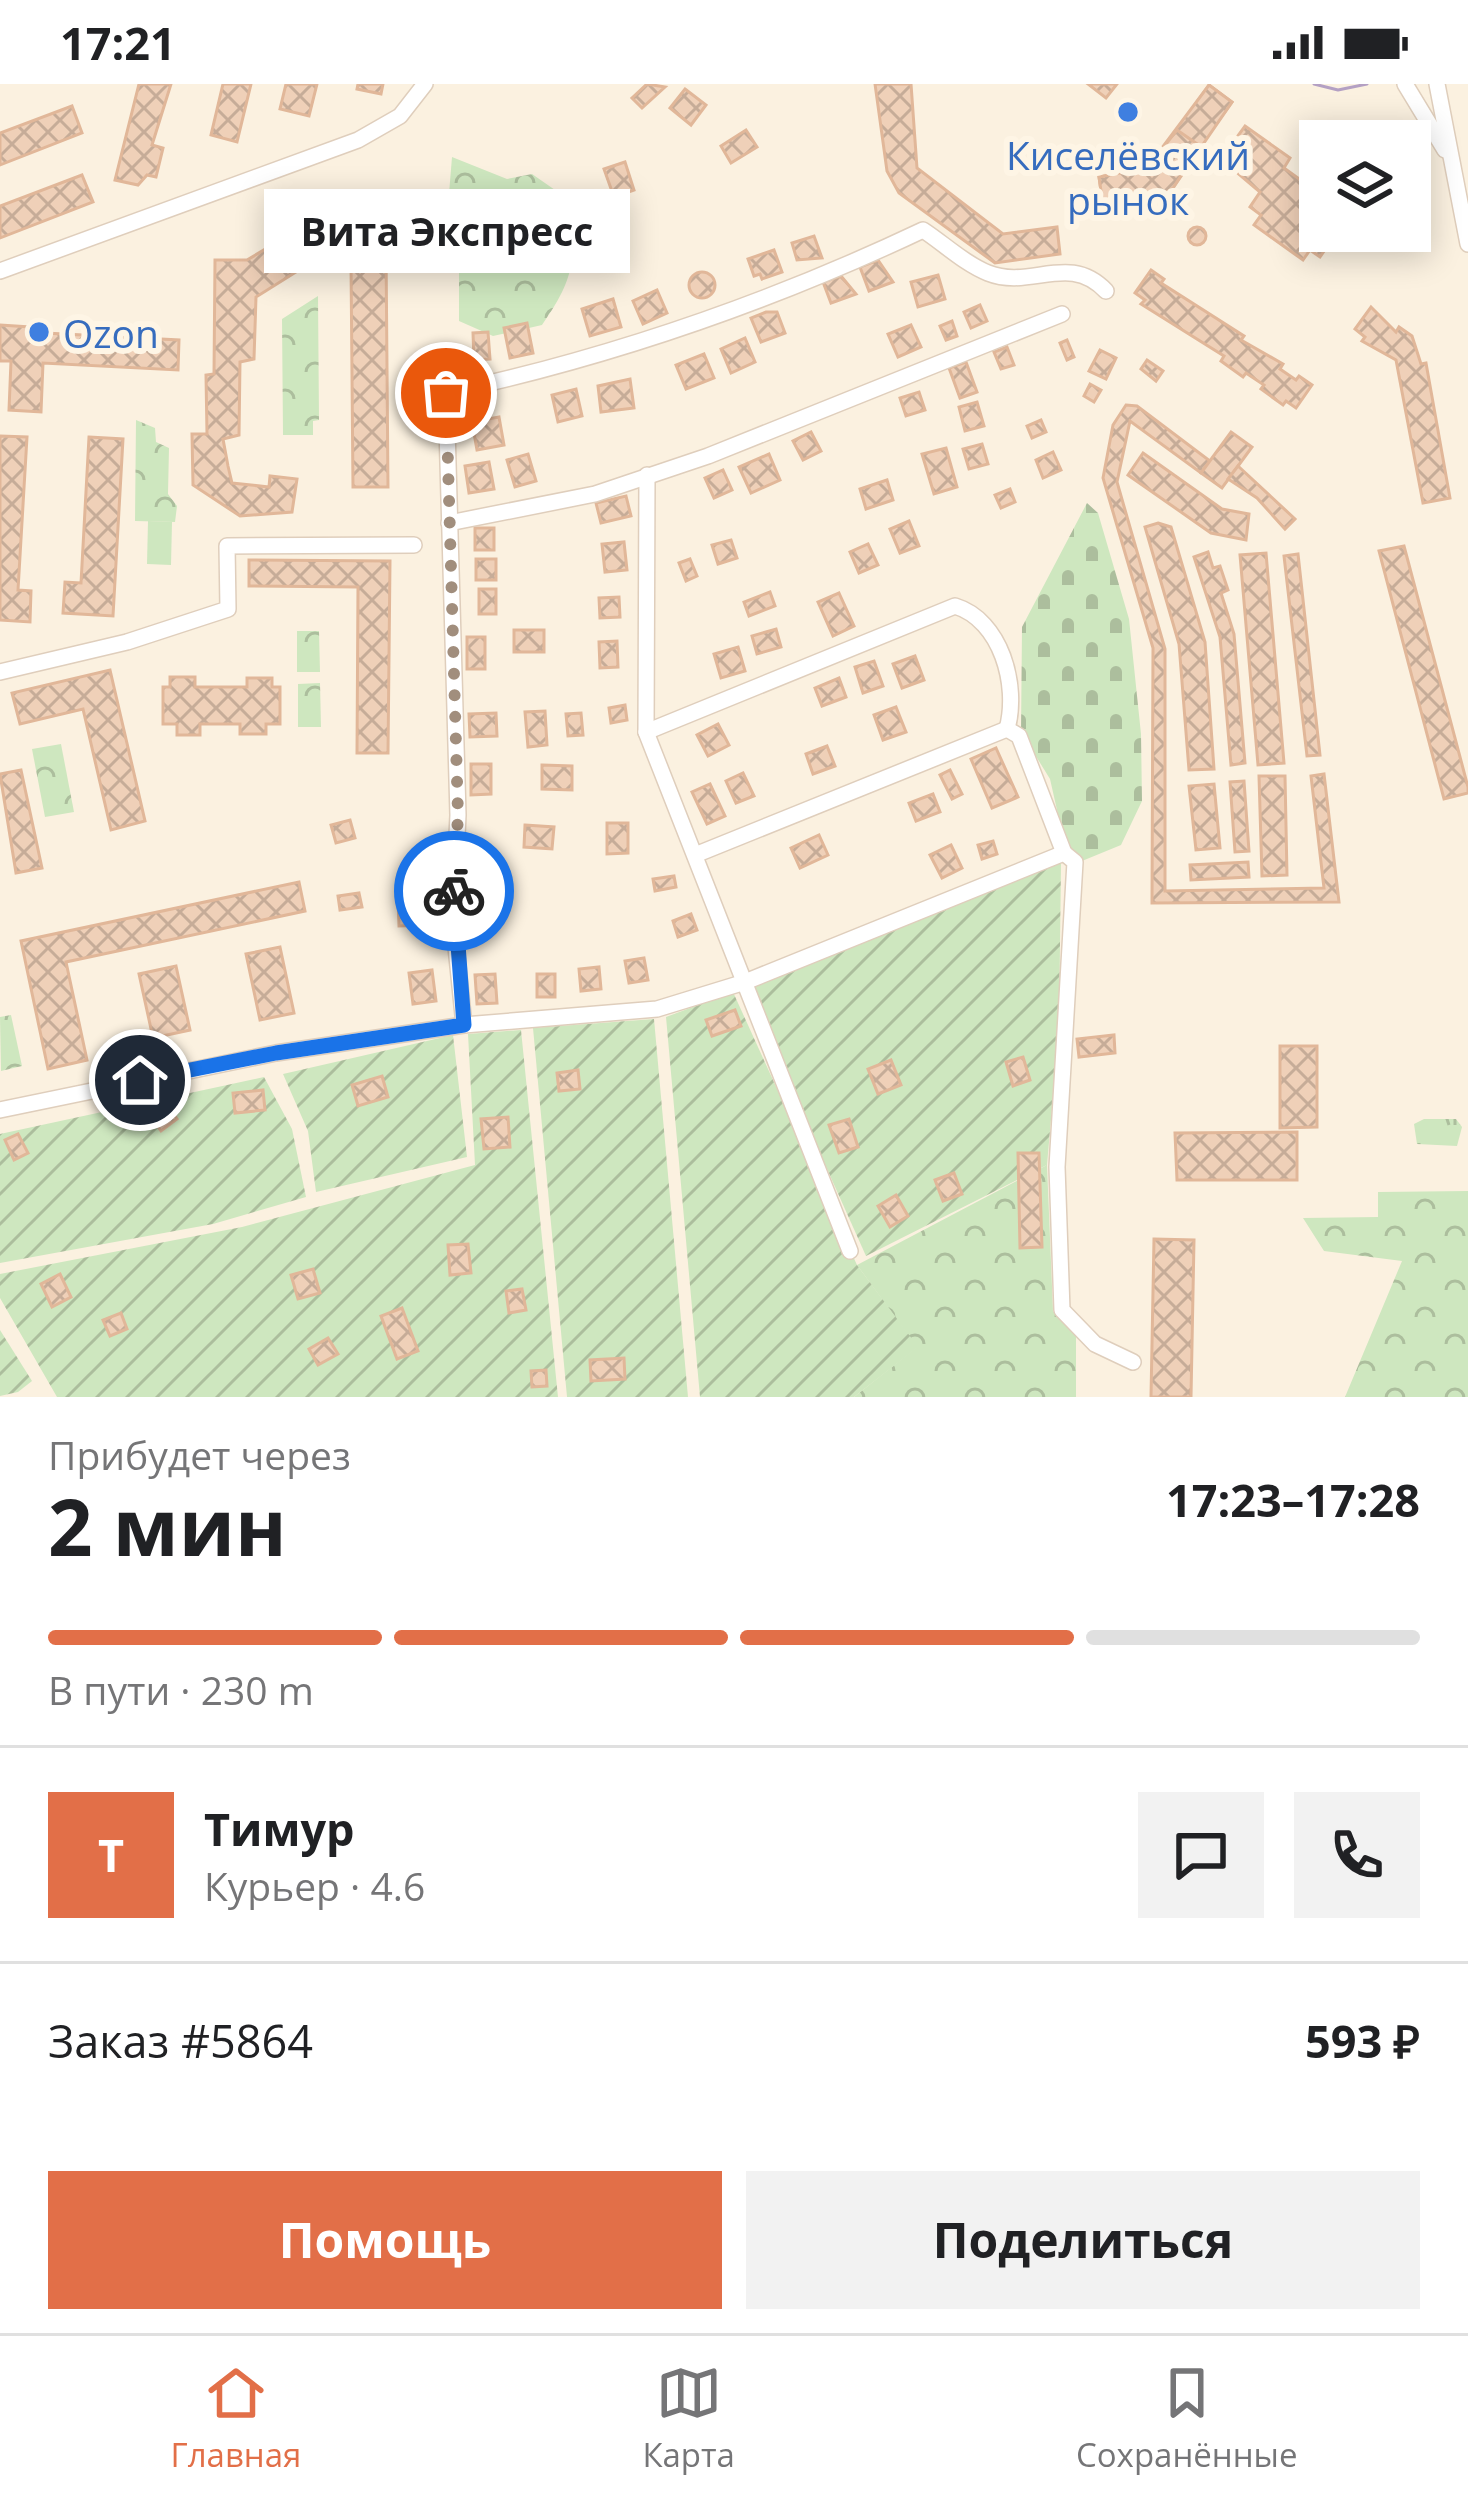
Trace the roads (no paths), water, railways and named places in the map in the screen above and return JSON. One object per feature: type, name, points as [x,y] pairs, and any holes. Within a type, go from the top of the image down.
[{"type":"street","points":[[0,271],[358,140],[400,116],[425,84]]},
{"type":"street","points":[[1406,84],[1450,158]]},
{"type":"street","points":[[1437,84],[1468,244]]},
{"type":"street","points":[[464,1025],[453,918],[458,815],[446,393],[578,365],[688,328],[923,230],[989,274],[1069,269],[1092,276],[1106,291]]},
{"type":"street","points":[[449,523],[596,494],[1062,314]]},
{"type":"street","points":[[647,476],[646,732],[850,1251]]},
{"type":"street","points":[[0,672],[127,642],[228,609],[227,546],[414,545]]},
{"type":"street","points":[[646,732],[955,606],[976,613],[996,636],[1013,709],[1007,729]]},
{"type":"street","points":[[1007,729],[1018,736],[1064,853],[1075,862],[1057,1167],[1062,1310],[1095,1344],[1133,1362]]},
{"type":"street","points":[[694,855],[1007,729]]},
{"type":"street","points":[[0,1111],[276,1053],[464,1025],[657,1010],[745,982],[1064,853]]},
{"type":"tram line","points":[[1314,84],[1338,90],[1367,84]]},
{"type":"place","name":"Киселёвский рынок","points":[[1128,112]]},
{"type":"place","name":"Ozon","points":[[39,332]]},
{"type":"place","name":"Вита Экспресс","points":[[446,393]]}]
